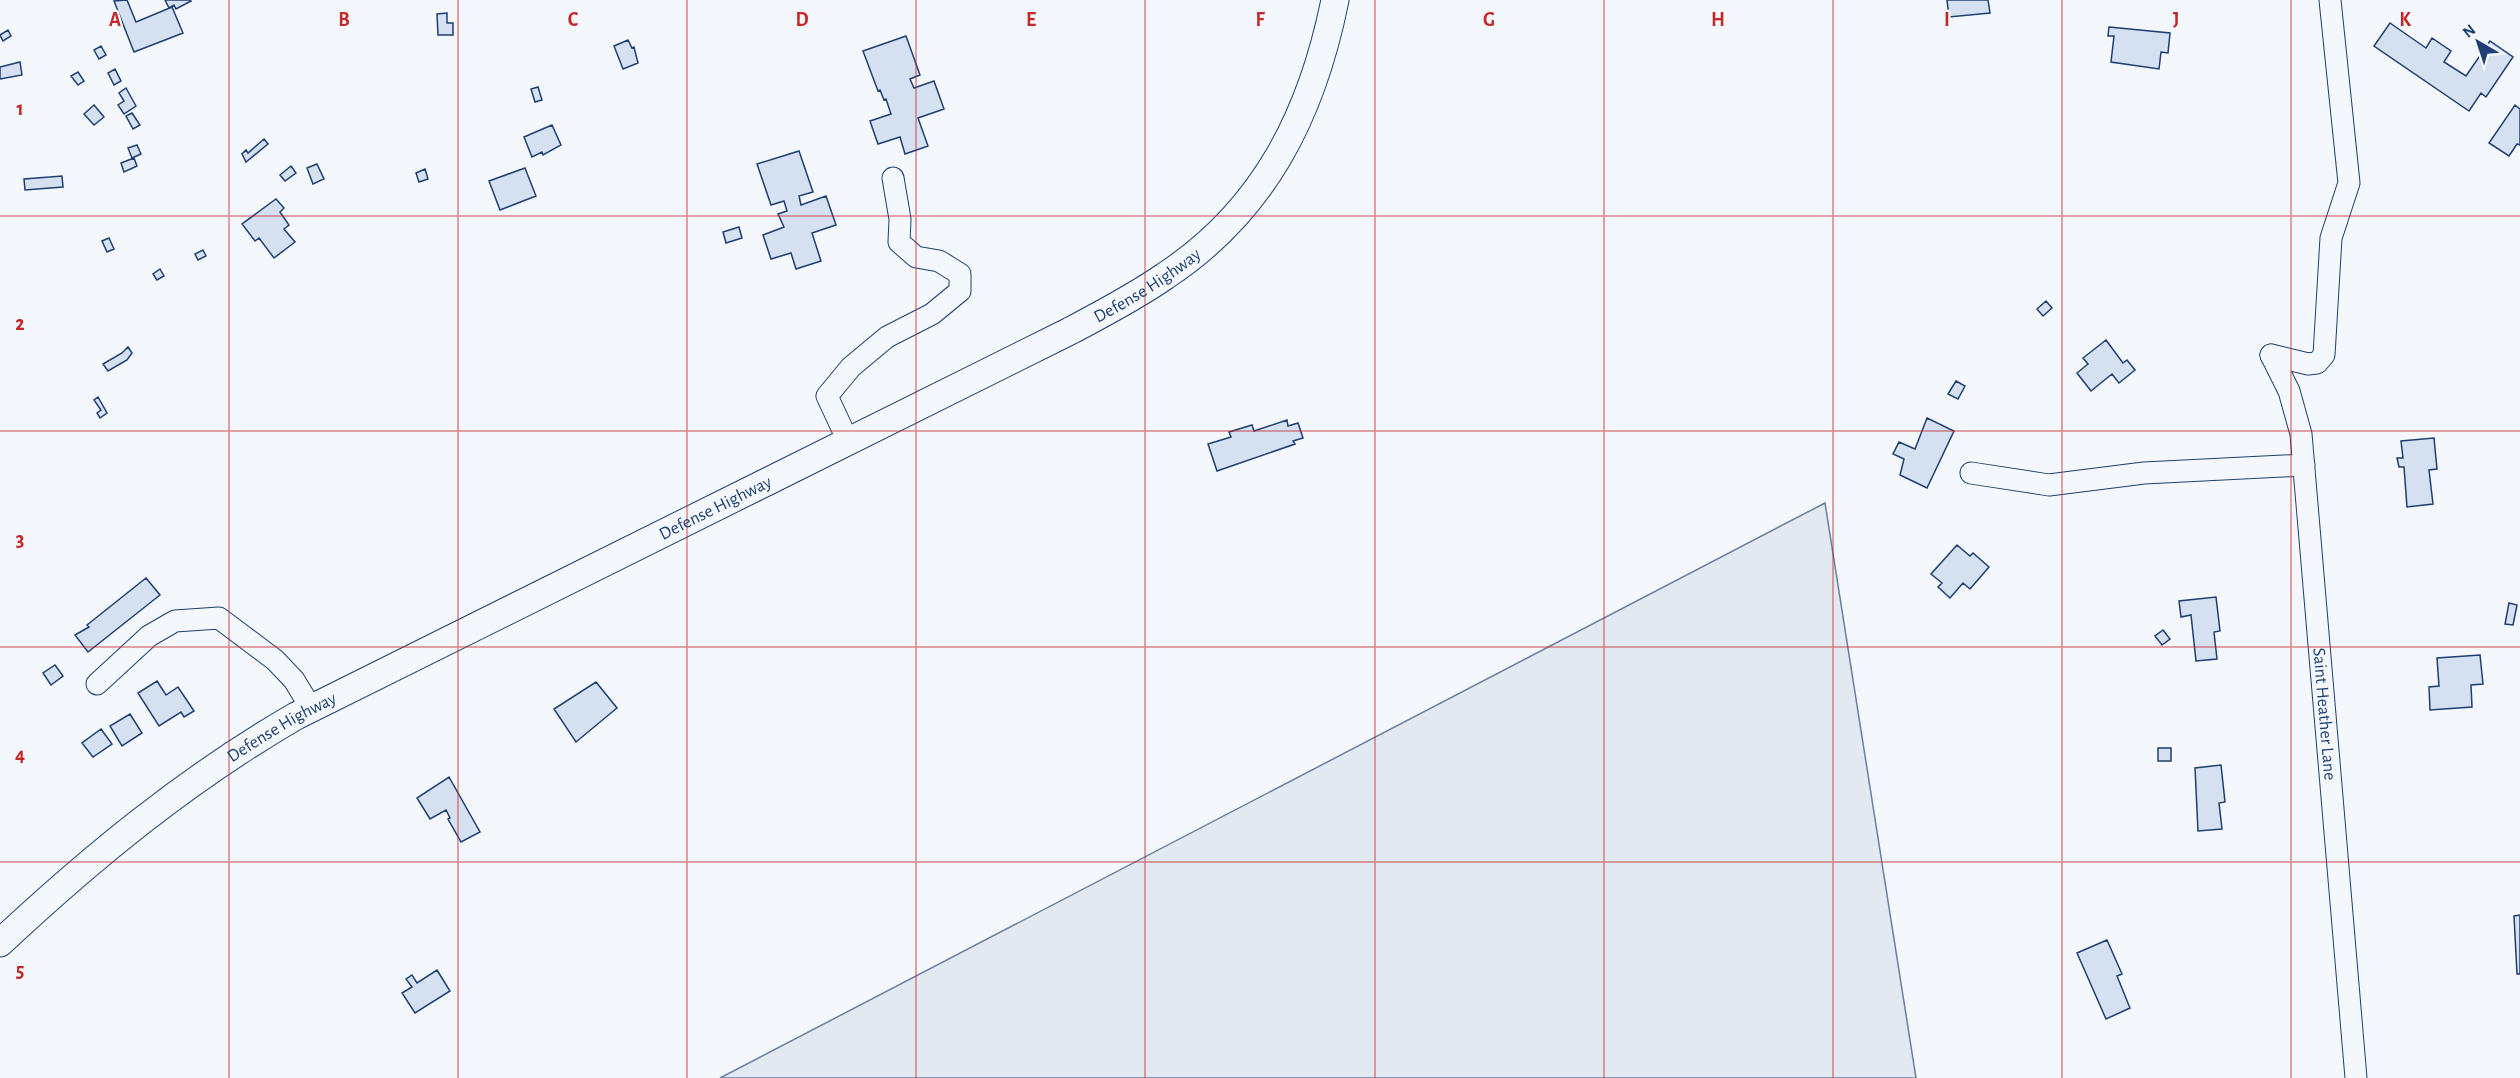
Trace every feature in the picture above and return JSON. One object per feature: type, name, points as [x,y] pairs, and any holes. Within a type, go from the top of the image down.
[{"type":"main road","name":"Defense Highway","points":[[0,943],[115,840],[156,807],[229,757],[311,708],[751,492],[848,441],[1070,331],[1136,294],[1196,254],[1253,195],[1288,144],[1319,71],[1335,0]]},
{"type":"street","name":"Saint Heather Lane","points":[[2330,0],[2349,183],[2331,238],[2324,355],[2318,363],[2308,364],[2271,355],[2289,391],[2301,434],[2356,1078]]},
{"type":"street","points":[[848,441],[827,396],[851,367],[887,337],[932,314],[960,291],[960,274],[939,261],[916,257],[899,242],[900,219],[893,178]]},
{"type":"street","points":[[1971,473],[2049,485],[2144,472],[2304,465]]},
{"type":"street","points":[[97,684],[150,636],[175,621],[219,618],[275,660],[294,680],[311,708]]},
{"type":"shaded area","points":[[1825,503],[1916,1078],[720,1078]]},
{"type":"building","points":[[127,0],[136,22],[172,7],[183,33],[134,52],[114,1]]},
{"type":"building","points":[[165,0],[191,1],[176,9],[174,5],[169,8]]},
{"type":"building","points":[[1947,0],[1988,0],[1990,13],[1949,17]]},
{"type":"building","points":[[447,13],[447,23],[453,23],[453,35],[438,35],[437,14]]},
{"type":"building","points":[[2390,23],[2426,48],[2432,38],[2451,51],[2444,62],[2466,76],[2490,41],[2513,57],[2486,97],[2481,93],[2469,111],[2374,46]]},
{"type":"building","points":[[2109,27],[2170,33],[2168,53],[2161,52],[2159,69],[2111,62],[2114,36],[2108,36]]},
{"type":"building","points":[[8,30],[11,36],[3,41],[0,35]]},
{"type":"building","points":[[906,36],[920,75],[910,79],[914,88],[934,81],[944,109],[918,118],[928,146],[905,154],[900,137],[878,144],[870,121],[891,114],[886,99],[884,100],[880,90],[878,91],[863,51]]},
{"type":"building","points":[[628,40],[632,48],[634,47],[638,63],[623,69],[614,46]]},
{"type":"building","points":[[101,46],[106,55],[99,59],[94,50]]},
{"type":"building","points":[[20,62],[22,75],[0,79],[0,67]]},
{"type":"building","points":[[115,69],[121,81],[114,85],[108,73]]},
{"type":"building","points":[[78,72],[84,81],[78,85],[71,76]]},
{"type":"building","points":[[538,87],[542,100],[535,102],[531,89]]},
{"type":"building","points":[[126,88],[136,106],[124,114],[118,105],[124,101],[119,93]]},
{"type":"building","points":[[94,105],[104,117],[94,125],[84,114]]},
{"type":"building","points":[[2515,105],[2520,109],[2520,145],[2517,144],[2509,156],[2489,143]]},
{"type":"building","points":[[132,113],[140,125],[133,129],[126,116]]},
{"type":"building","points":[[552,125],[561,145],[543,155],[542,152],[532,157],[524,137]]},
{"type":"building","points":[[264,139],[268,144],[246,162],[242,154],[246,150],[248,153]]},
{"type":"building","points":[[137,145],[141,154],[132,158],[128,148]]},
{"type":"building","points":[[799,151],[813,192],[799,196],[801,205],[826,196],[836,225],[812,233],[821,261],[796,269],[791,253],[771,259],[763,235],[784,227],[778,214],[787,211],[784,201],[771,205],[757,164]]},
{"type":"building","points":[[134,158],[137,166],[124,172],[121,163]]},
{"type":"building","points":[[317,164],[324,179],[313,184],[307,168]]},
{"type":"building","points":[[291,166],[296,173],[285,181],[280,175]]},
{"type":"building","points":[[525,168],[536,196],[500,210],[489,181]]},
{"type":"building","points":[[425,169],[428,179],[419,182],[416,173]]},
{"type":"building","points":[[62,176],[63,187],[25,190],[24,179]]},
{"type":"building","points":[[276,199],[284,208],[280,212],[289,225],[284,229],[295,242],[274,258],[259,238],[255,241],[242,224]]},
{"type":"building","points":[[739,227],[742,238],[726,243],[723,232]]},
{"type":"building","points":[[109,238],[114,249],[107,252],[102,241]]},
{"type":"building","points":[[203,250],[206,256],[198,260],[195,254]]},
{"type":"building","points":[[160,269],[164,276],[157,280],[153,274]]},
{"type":"building","points":[[2046,301],[2052,308],[2043,316],[2037,309]]},
{"type":"building","points":[[2106,340],[2123,363],[2127,360],[2135,370],[2119,383],[2112,374],[2091,391],[2077,373],[2088,364],[2083,358]]},
{"type":"building","points":[[128,347],[132,353],[127,360],[108,371],[103,364]]},
{"type":"building","points":[[1956,381],[1965,386],[1958,399],[1948,394]]},
{"type":"building","points":[[98,397],[107,413],[100,418],[97,413],[101,410],[94,400]]},
{"type":"building","points":[[1927,418],[1954,431],[1927,488],[1900,475],[1904,459],[1893,454],[1899,442],[1915,449]]},
{"type":"building","points":[[1287,420],[1288,426],[1298,423],[1303,438],[1293,441],[1295,444],[1217,471],[1208,444],[1231,437],[1229,432],[1252,425],[1254,431]]},
{"type":"building","points":[[2434,438],[2437,469],[2429,470],[2433,504],[2407,507],[2404,467],[2399,467],[2397,458],[2403,458],[2401,441]]},
{"type":"building","points":[[1957,545],[1970,556],[1973,553],[1989,567],[1970,589],[1963,583],[1950,598],[1938,587],[1942,583],[1931,574]]},
{"type":"building","points":[[146,578],[160,595],[88,652],[75,635],[89,627],[87,625]]},
{"type":"building","points":[[2216,597],[2220,631],[2214,632],[2217,659],[2196,661],[2191,615],[2181,617],[2179,601]]},
{"type":"building","points":[[2509,603],[2517,605],[2513,625],[2505,624]]},
{"type":"building","points":[[2163,630],[2170,639],[2162,645],[2155,636]]},
{"type":"building","points":[[2480,655],[2483,684],[2471,685],[2472,707],[2430,710],[2429,687],[2439,686],[2437,658]]},
{"type":"building","points":[[55,665],[63,676],[51,685],[43,673]]},
{"type":"building","points":[[157,681],[166,695],[178,687],[194,711],[184,717],[181,712],[159,726],[138,693]]},
{"type":"building","points":[[596,682],[617,708],[576,742],[554,709]]},
{"type":"building","points":[[130,714],[142,733],[122,746],[110,726]]},
{"type":"building","points":[[101,729],[112,744],[93,757],[82,743]]},
{"type":"building","points":[[2158,748],[2171,748],[2171,761],[2158,761]]},
{"type":"building","points":[[2221,765],[2225,802],[2219,803],[2222,829],[2198,831],[2195,768]]},
{"type":"building","points":[[449,777],[480,832],[461,842],[448,819],[450,818],[446,810],[430,819],[417,798]]},
{"type":"building","points":[[2520,915],[2520,974],[2517,974],[2514,916]]},
{"type":"building","points":[[2107,940],[2122,974],[2117,976],[2130,1008],[2106,1019],[2077,953]]},
{"type":"building","points":[[437,970],[450,991],[415,1013],[402,993],[412,987],[406,979],[412,975],[417,983]]}]
